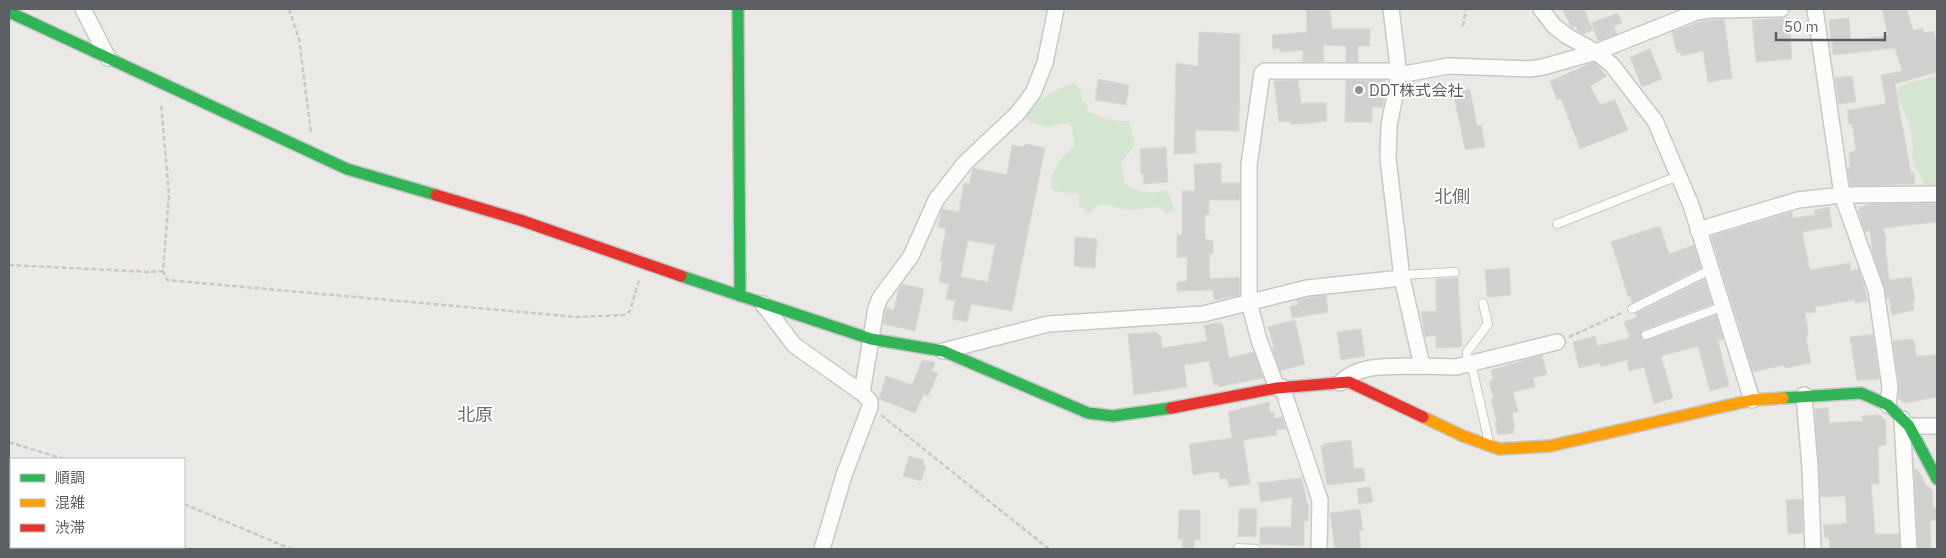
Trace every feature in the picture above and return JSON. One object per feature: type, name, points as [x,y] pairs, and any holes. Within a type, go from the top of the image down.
[{"type":"street","points":[[83,9],[108,58]]},
{"type":"street","points":[[738,9],[740,296]]},
{"type":"street","points":[[862,393],[876,308],[880,298],[911,256],[936,200],[965,163],[1017,114],[1033,93],[1045,63],[1056,9]]},
{"type":"street","points":[[1391,9],[1398,73],[1390,124],[1388,158],[1402,277],[1422,366]]},
{"type":"street","points":[[1541,9],[1554,26],[1567,36],[1596,52],[1612,65],[1655,122],[1691,205],[1752,400]]},
{"type":"street","points":[[1319,549],[1320,500],[1280,388],[1259,340],[1249,302],[1249,165],[1262,73],[1265,71],[1398,73],[1448,66],[1530,69],[1596,52],[1696,12],[1710,10],[1781,9]]},
{"type":"street","points":[[1815,9],[1842,195],[1876,290],[1890,387],[1888,405]]},
{"type":"street","points":[[9,12],[313,155],[347,169],[520,220],[763,304],[871,339],[943,352],[1088,413],[1113,416],[1180,408],[1280,388],[1340,383],[1355,384],[1463,436],[1500,449],[1550,446],[1752,400],[1804,395],[1862,393],[1876,397],[1888,405],[1905,423],[1937,479]]},
{"type":"street","points":[[1698,230],[1798,200],[1842,195],[1937,194]]},
{"type":"street","points":[[943,352],[1048,324],[1203,314],[1307,288],[1402,277]]},
{"type":"street","points":[[763,304],[794,345],[862,393],[870,401],[870,407],[844,475],[822,549]]},
{"type":"street","points":[[1340,383],[1350,373],[1369,369],[1422,366],[1456,367],[1557,342]]},
{"type":"street","points":[[1804,395],[1810,467],[1813,549]]},
{"type":"street","points":[[1905,423],[1937,426]]},
{"type":"street","points":[[1905,423],[1909,549]]},
{"type":"lane","points":[[1558,224],[1678,176]]},
{"type":"lane","points":[[1632,309],[1710,270]]},
{"type":"lane","points":[[1402,277],[1456,272]]},
{"type":"lane","points":[[1483,303],[1488,324],[1467,352],[1490,446]]},
{"type":"lane","points":[[1646,335],[1724,306]]},
{"type":"lane","points":[[1238,548],[1256,549]]},
{"type":"path","points":[[289,9],[299,39],[313,155]]},
{"type":"path","points":[[1463,26],[1466,9]]},
{"type":"path","points":[[163,83],[160,107],[169,195],[163,271],[166,280],[577,318],[614,318],[630,311],[645,262]]},
{"type":"path","points":[[9,265],[149,272],[163,271]]},
{"type":"path","points":[[1557,342],[1632,309]]},
{"type":"path","points":[[870,407],[1049,549]]},
{"type":"path","points":[[9,442],[61,458]]},
{"type":"path","points":[[185,504],[291,549]]},
{"type":"green space","points":[[1937,75],[1937,190],[1926,189],[1912,159],[1913,146],[1910,127],[1897,98],[1899,86]]},
{"type":"green space","points":[[1074,83],[1081,90],[1081,98],[1086,103],[1088,111],[1108,119],[1129,121],[1135,145],[1121,163],[1125,184],[1145,192],[1167,190],[1175,210],[1167,214],[1159,207],[1128,210],[1105,204],[1097,206],[1088,213],[1079,205],[1079,194],[1054,191],[1050,185],[1053,174],[1062,158],[1075,146],[1071,125],[1043,126],[1025,119],[1046,96]]},
{"type":"building","points":[[1306,9],[1330,9],[1332,29],[1370,29],[1370,46],[1358,46],[1358,62],[1346,62],[1346,46],[1323,45],[1324,62],[1303,62],[1303,50],[1280,52],[1280,48],[1273,49],[1272,35],[1307,32]]},
{"type":"building","points":[[1562,9],[1584,9],[1593,30],[1583,34],[1578,31],[1576,26],[1572,28]]},
{"type":"building","points":[[1882,9],[1907,9],[1913,31],[1923,28],[1924,33],[1934,31],[1937,42],[1937,72],[1895,84],[1911,173],[1914,172],[1915,184],[1851,186],[1847,168],[1850,167],[1849,153],[1856,150],[1852,124],[1849,125],[1847,110],[1886,104],[1881,75],[1902,71],[1895,48],[1833,55],[1829,20],[1849,18],[1851,40],[1888,36]]},
{"type":"building","points":[[1618,13],[1622,23],[1614,26],[1617,34],[1598,41],[1591,23]]},
{"type":"building","points":[[1789,18],[1792,59],[1756,62],[1752,20]]},
{"type":"building","points":[[1724,19],[1732,78],[1708,82],[1703,51],[1681,56],[1680,52],[1677,53],[1672,32],[1703,21]]},
{"type":"building","points":[[1199,32],[1240,34],[1239,131],[1195,130],[1196,153],[1174,154],[1176,63],[1198,66]]},
{"type":"building","points":[[1650,49],[1662,79],[1642,87],[1630,57]]},
{"type":"building","points":[[1594,62],[1607,76],[1590,86],[1600,105],[1615,100],[1628,130],[1580,149],[1561,98],[1557,100],[1550,81]]},
{"type":"building","points":[[1852,76],[1856,102],[1839,104],[1835,78]]},
{"type":"building","points":[[1098,79],[1129,85],[1126,105],[1095,100]]},
{"type":"building","points":[[1298,80],[1301,103],[1326,103],[1327,121],[1303,124],[1290,124],[1290,121],[1279,122],[1274,81]]},
{"type":"building","points":[[1346,80],[1385,80],[1383,107],[1372,107],[1372,122],[1345,122]]},
{"type":"building","points":[[1470,89],[1477,126],[1481,125],[1485,147],[1465,149],[1453,92]]},
{"type":"building","points":[[1025,144],[1045,148],[1012,311],[971,304],[967,322],[952,319],[955,301],[946,299],[949,284],[939,282],[943,261],[940,261],[946,229],[938,227],[942,209],[959,212],[964,183],[969,184],[973,168],[1007,175],[1012,145],[1024,147]],"holes":[[[968,240],[995,245],[988,282],[961,277]]]},
{"type":"building","points":[[1166,147],[1168,182],[1144,184],[1143,173],[1141,174],[1140,149]]},
{"type":"building","points":[[1221,163],[1221,183],[1240,183],[1240,200],[1209,200],[1209,214],[1205,215],[1205,239],[1213,241],[1213,254],[1209,254],[1210,279],[1239,277],[1240,295],[1214,300],[1213,290],[1177,291],[1177,282],[1187,281],[1187,257],[1177,257],[1177,235],[1182,235],[1182,191],[1195,191],[1194,164]]},
{"type":"building","points":[[1937,203],[1937,222],[1883,228],[1887,240],[1885,241],[1889,280],[1911,277],[1915,301],[1913,302],[1914,310],[1892,315],[1889,298],[1887,299],[1872,250],[1870,230],[1865,232],[1858,211],[1860,210],[1859,208],[1870,204]]},
{"type":"building","points":[[1829,207],[1832,227],[1802,232],[1810,270],[1850,263],[1851,271],[1859,269],[1868,301],[1855,303],[1854,300],[1815,307],[1816,312],[1805,313],[1808,331],[1806,338],[1811,363],[1785,368],[1784,365],[1753,372],[1711,236],[1792,212],[1793,218],[1815,215],[1814,210]]},
{"type":"building","points":[[1660,226],[1669,254],[1694,245],[1701,268],[1632,303],[1630,296],[1628,296],[1611,242]]},
{"type":"building","points":[[1075,237],[1097,239],[1095,268],[1074,266]]},
{"type":"building","points":[[1509,268],[1511,295],[1487,297],[1485,270]]},
{"type":"building","points":[[1458,278],[1462,347],[1436,348],[1436,335],[1425,337],[1421,312],[1436,311],[1436,279]]},
{"type":"building","points":[[1704,279],[1712,304],[1644,330],[1641,336],[1643,340],[1648,340],[1716,315],[1723,339],[1718,341],[1729,386],[1710,391],[1698,346],[1661,356],[1673,398],[1654,404],[1644,367],[1629,371],[1627,360],[1601,367],[1600,363],[1579,368],[1573,342],[1595,336],[1597,346],[1630,338],[1624,322],[1637,317],[1636,313]]},
{"type":"building","points":[[902,284],[924,289],[915,331],[883,324],[886,308],[894,310],[899,288]]},
{"type":"building","points":[[1326,295],[1328,312],[1292,318],[1290,306],[1298,305],[1297,300]]},
{"type":"building","points":[[1295,320],[1305,364],[1280,371],[1272,348],[1274,347],[1268,327]]},
{"type":"building","points":[[1221,323],[1223,326],[1229,358],[1254,352],[1263,378],[1218,387],[1218,384],[1214,385],[1209,361],[1184,365],[1187,387],[1134,395],[1128,334],[1156,332],[1161,337],[1162,348],[1207,341],[1204,325]]},
{"type":"building","points":[[1361,329],[1365,356],[1341,360],[1337,332]]},
{"type":"building","points":[[1873,334],[1879,379],[1857,381],[1850,337]]},
{"type":"building","points":[[1911,339],[1914,341],[1916,356],[1937,355],[1937,397],[1904,403],[1898,398],[1899,386],[1893,341]]},
{"type":"building","points":[[1542,355],[1547,374],[1533,378],[1535,387],[1513,392],[1518,411],[1512,413],[1514,433],[1498,435],[1491,399],[1494,398],[1489,382],[1493,379],[1491,370]]},
{"type":"building","points":[[922,360],[935,362],[932,371],[938,373],[928,396],[924,394],[915,413],[879,399],[886,376],[912,385]]},
{"type":"building","points":[[1269,402],[1270,413],[1274,412],[1274,418],[1282,417],[1286,429],[1276,430],[1277,435],[1243,440],[1250,484],[1229,487],[1227,478],[1220,479],[1219,471],[1193,475],[1189,444],[1232,438],[1228,412]]},
{"type":"building","points":[[1828,408],[1829,423],[1863,421],[1862,416],[1879,415],[1886,420],[1886,445],[1878,446],[1879,484],[1871,484],[1875,534],[1899,534],[1900,549],[1830,549],[1829,538],[1825,538],[1823,525],[1847,523],[1845,496],[1820,497],[1815,409]]},
{"type":"building","points":[[1351,440],[1354,468],[1364,468],[1365,481],[1327,485],[1321,446]]},
{"type":"building","points":[[909,456],[924,460],[923,465],[926,466],[921,481],[903,476]]},
{"type":"building","points":[[1914,470],[1918,470],[1926,485],[1932,490],[1933,508],[1937,507],[1937,520],[1930,521],[1931,549],[1918,549]]},
{"type":"building","points":[[1302,478],[1307,504],[1309,504],[1308,521],[1304,521],[1304,546],[1260,544],[1260,527],[1291,527],[1292,497],[1261,502],[1258,483]]},
{"type":"building","points":[[1370,487],[1373,502],[1359,504],[1357,489]]},
{"type":"building","points":[[1802,499],[1803,533],[1788,534],[1786,500]]},
{"type":"building","points":[[1239,509],[1257,509],[1256,537],[1238,536]]},
{"type":"building","points":[[1360,509],[1363,530],[1359,530],[1361,549],[1335,549],[1330,513]]},
{"type":"building","points":[[1179,510],[1200,510],[1200,540],[1194,539],[1194,549],[1182,549],[1183,539],[1178,539]]},
{"type":"traffic: fast","points":[[738,9],[740,296]]},
{"type":"traffic: fast","points":[[9,12],[347,169],[436,195]]},
{"type":"traffic: fast","points":[[681,276],[871,339],[943,351],[1088,413],[1113,416],[1171,408]]},
{"type":"traffic: fast","points":[[1783,398],[1861,393],[1888,405],[1909,426],[1937,479]]},
{"type":"traffic: slow","points":[[1423,417],[1463,436],[1499,449],[1550,446],[1752,400],[1783,398]]},
{"type":"traffic: jam","points":[[436,195],[520,220],[681,276]]},
{"type":"traffic: jam","points":[[1171,408],[1277,388],[1349,382],[1423,417]]},
{"type":"place","name":"DDT株式会社","points":[[1359,90]]},
{"type":"district","name":"北側","points":[[1452,197]]},
{"type":"district","name":"北原","points":[[475,415]]}]
